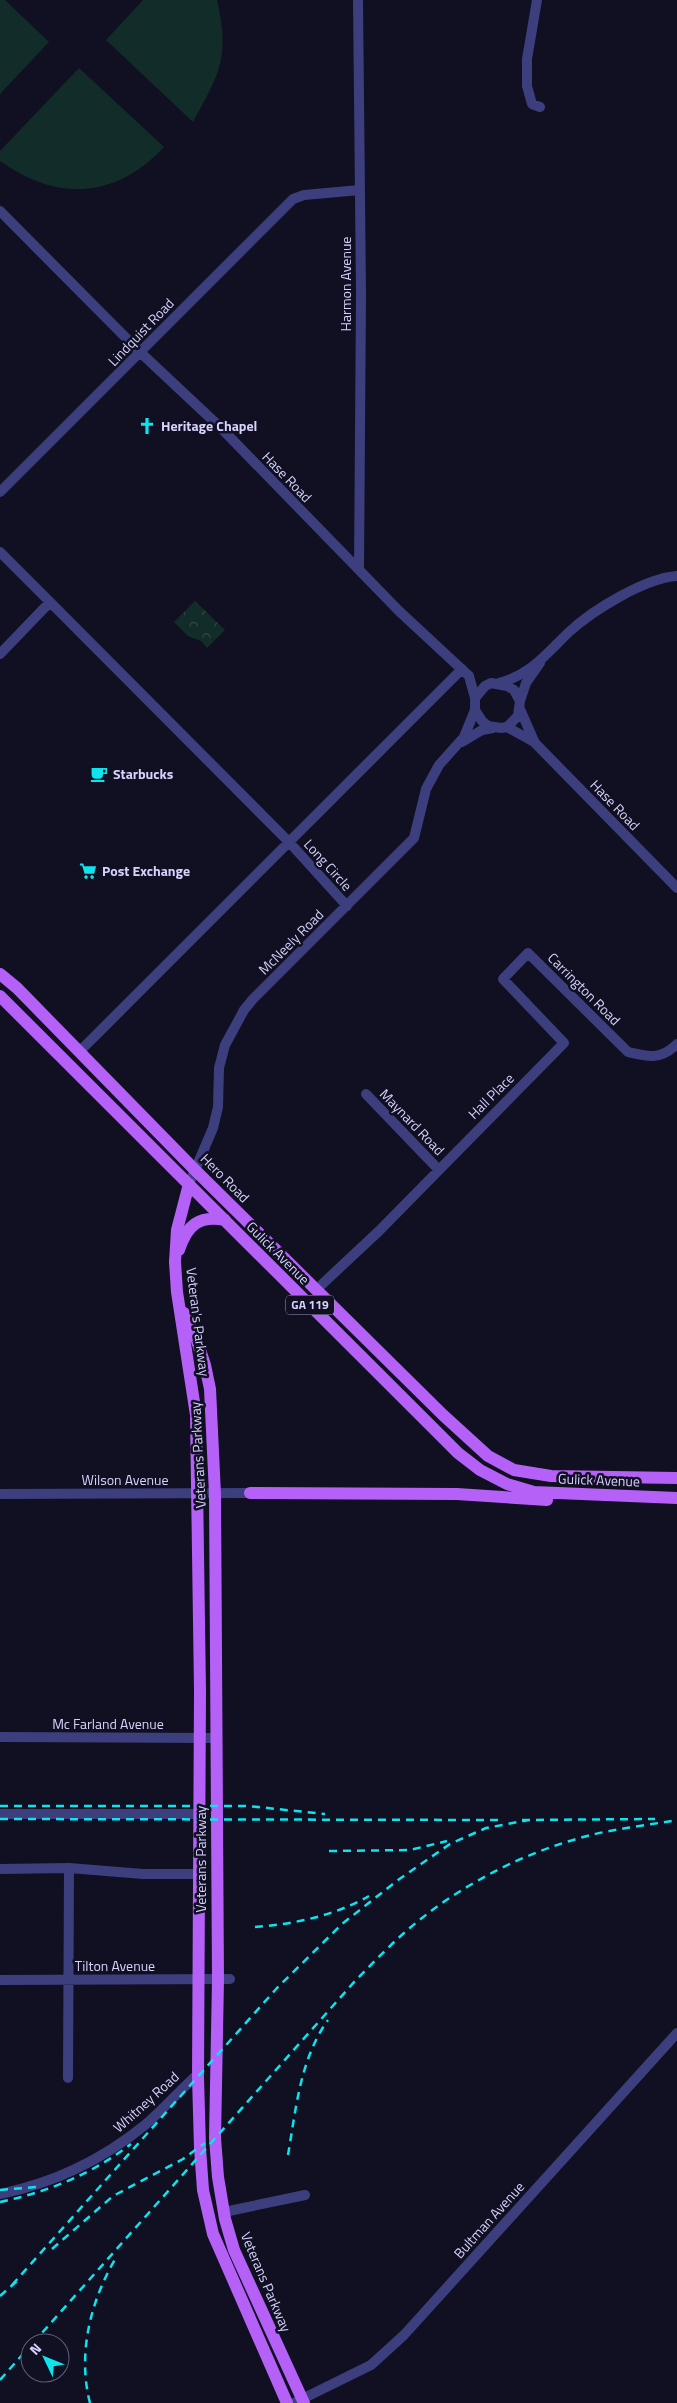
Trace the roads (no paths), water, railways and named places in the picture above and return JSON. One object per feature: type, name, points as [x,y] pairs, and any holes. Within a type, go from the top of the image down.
[{"type":"main road","name":"Hero Road","points":[[0,974],[17,988],[195,1170],[476,1446],[502,1465],[526,1472],[568,1477],[677,1478]]},
{"type":"main road","name":"Gulick Avenue","points":[[0,996],[446,1442],[480,1470],[507,1484],[534,1492],[677,1498]]},
{"type":"main road","name":"Veteran's Parkway","points":[[190,1184],[177,1230],[175,1262],[196,1415],[198,1494]]},
{"type":"main road","points":[[175,1262],[182,1240],[193,1224],[205,1218],[225,1220]]},
{"type":"main road","name":"Veterans Parkway","points":[[180,1304],[206,1364],[210,1389],[215,1494],[216,1738],[224,1980],[215,2138],[224,2212],[241,2267],[300,2402]]},
{"type":"main road","points":[[250,1493],[457,1494],[538,1500],[609,1500],[636,1496]]},
{"type":"main road","name":"Veterans Parkway","points":[[198,1494],[200,1738],[198,2074],[203,2190],[213,2234],[287,2403]]},
{"type":"street","name":"Harmon Avenue","points":[[358,0],[360,190],[359,569]]},
{"type":"street","points":[[537,0],[527,59],[528,86],[532,104],[540,107]]},
{"type":"street","name":"Lindquist Road","points":[[0,492],[293,199],[304,194],[360,190]]},
{"type":"street","name":"Hase Road","points":[[0,211],[140,353],[222,429],[399,611],[465,673]]},
{"type":"street","points":[[0,552],[50,602],[0,654]]},
{"type":"street","points":[[507,727],[518,716],[526,683],[541,662],[585,619],[642,584],[664,577],[677,576]]},
{"type":"street","name":"Long Circle","points":[[50,602],[289,842],[347,906]]},
{"type":"street","points":[[475,698],[485,686],[517,677],[541,662]]},
{"type":"street","points":[[465,673],[514,690],[534,742]]},
{"type":"street","points":[[458,744],[469,728],[475,710],[475,698],[465,673]]},
{"type":"street","points":[[80,1051],[289,842],[465,673]]},
{"type":"street","points":[[475,710],[482,721],[493,728]]},
{"type":"street","points":[[458,744],[482,730],[507,727],[534,742]]},
{"type":"street","name":"Hase Road","points":[[534,742],[677,888]]},
{"type":"street","name":"McNeely Road","points":[[190,1184],[213,1128],[218,1107],[219,1068],[233,1028],[253,1000],[414,838],[426,789],[439,766],[458,744]]},
{"type":"street","name":"Carrington Road","points":[[564,1043],[503,979],[528,953],[628,1052],[649,1057],[667,1053],[677,1044]]},
{"type":"street","name":"Hall Place","points":[[317,1289],[378,1231],[564,1043]]},
{"type":"street","name":"Maynard Road","points":[[366,1094],[438,1169]]},
{"type":"street","name":"Wilson Avenue","points":[[0,1494],[250,1493]]},
{"type":"street","name":"Mc Farland Avenue","points":[[0,1738],[216,1738]]},
{"type":"street","points":[[0,1814],[199,1814]]},
{"type":"street","points":[[0,1869],[69,1868],[143,1874],[199,1874]]},
{"type":"street","points":[[68,2078],[69,1868]]},
{"type":"street","name":"Tilton Avenue","points":[[0,1980],[224,1980]]},
{"type":"street","name":"Bultman Avenue","points":[[300,2402],[371,2365],[404,2336],[677,2033]]},
{"type":"street","name":"Whitney Road","points":[[0,2194],[52,2181],[90,2162],[146,2124],[198,2074]]},
{"type":"street","points":[[224,2212],[305,2196]]},
{"type":"railway","points":[[0,1806],[248,1806],[325,1814]]},
{"type":"railway","points":[[0,1819],[500,1820]]},
{"type":"railway","points":[[522,1820],[655,1819]]},
{"type":"railway","points":[[12,2285],[277,1988],[342,1924],[398,1880],[450,1844],[486,1828],[529,1820]]},
{"type":"railway","points":[[42,2333],[355,1981],[424,1916],[468,1886],[540,1851],[591,1835],[677,1820]]},
{"type":"railway","points":[[329,1851],[410,1850],[447,1841]]},
{"type":"railway","points":[[255,1927],[314,1918],[342,1909],[369,1896]]},
{"type":"railway","points":[[288,2155],[305,2068],[311,2051],[328,2020]]},
{"type":"railway","points":[[52,2249],[113,2196],[183,2159],[205,2143]]},
{"type":"railway","points":[[0,2202],[35,2193],[85,2173],[131,2144]]},
{"type":"railway","points":[[0,2190],[37,2187]]},
{"type":"railway","points":[[90,2403],[85,2365],[89,2327],[100,2290],[117,2256]]},
{"type":"railway","points":[[0,2296],[17,2281]]},
{"type":"railway","points":[[0,2380],[20,2357]]},
{"type":"place","name":"Heritage Chapel","points":[[147,426]]},
{"type":"place","name":"Starbucks","points":[[99,774]]},
{"type":"place","name":"Post Exchange","points":[[88,871]]}]
